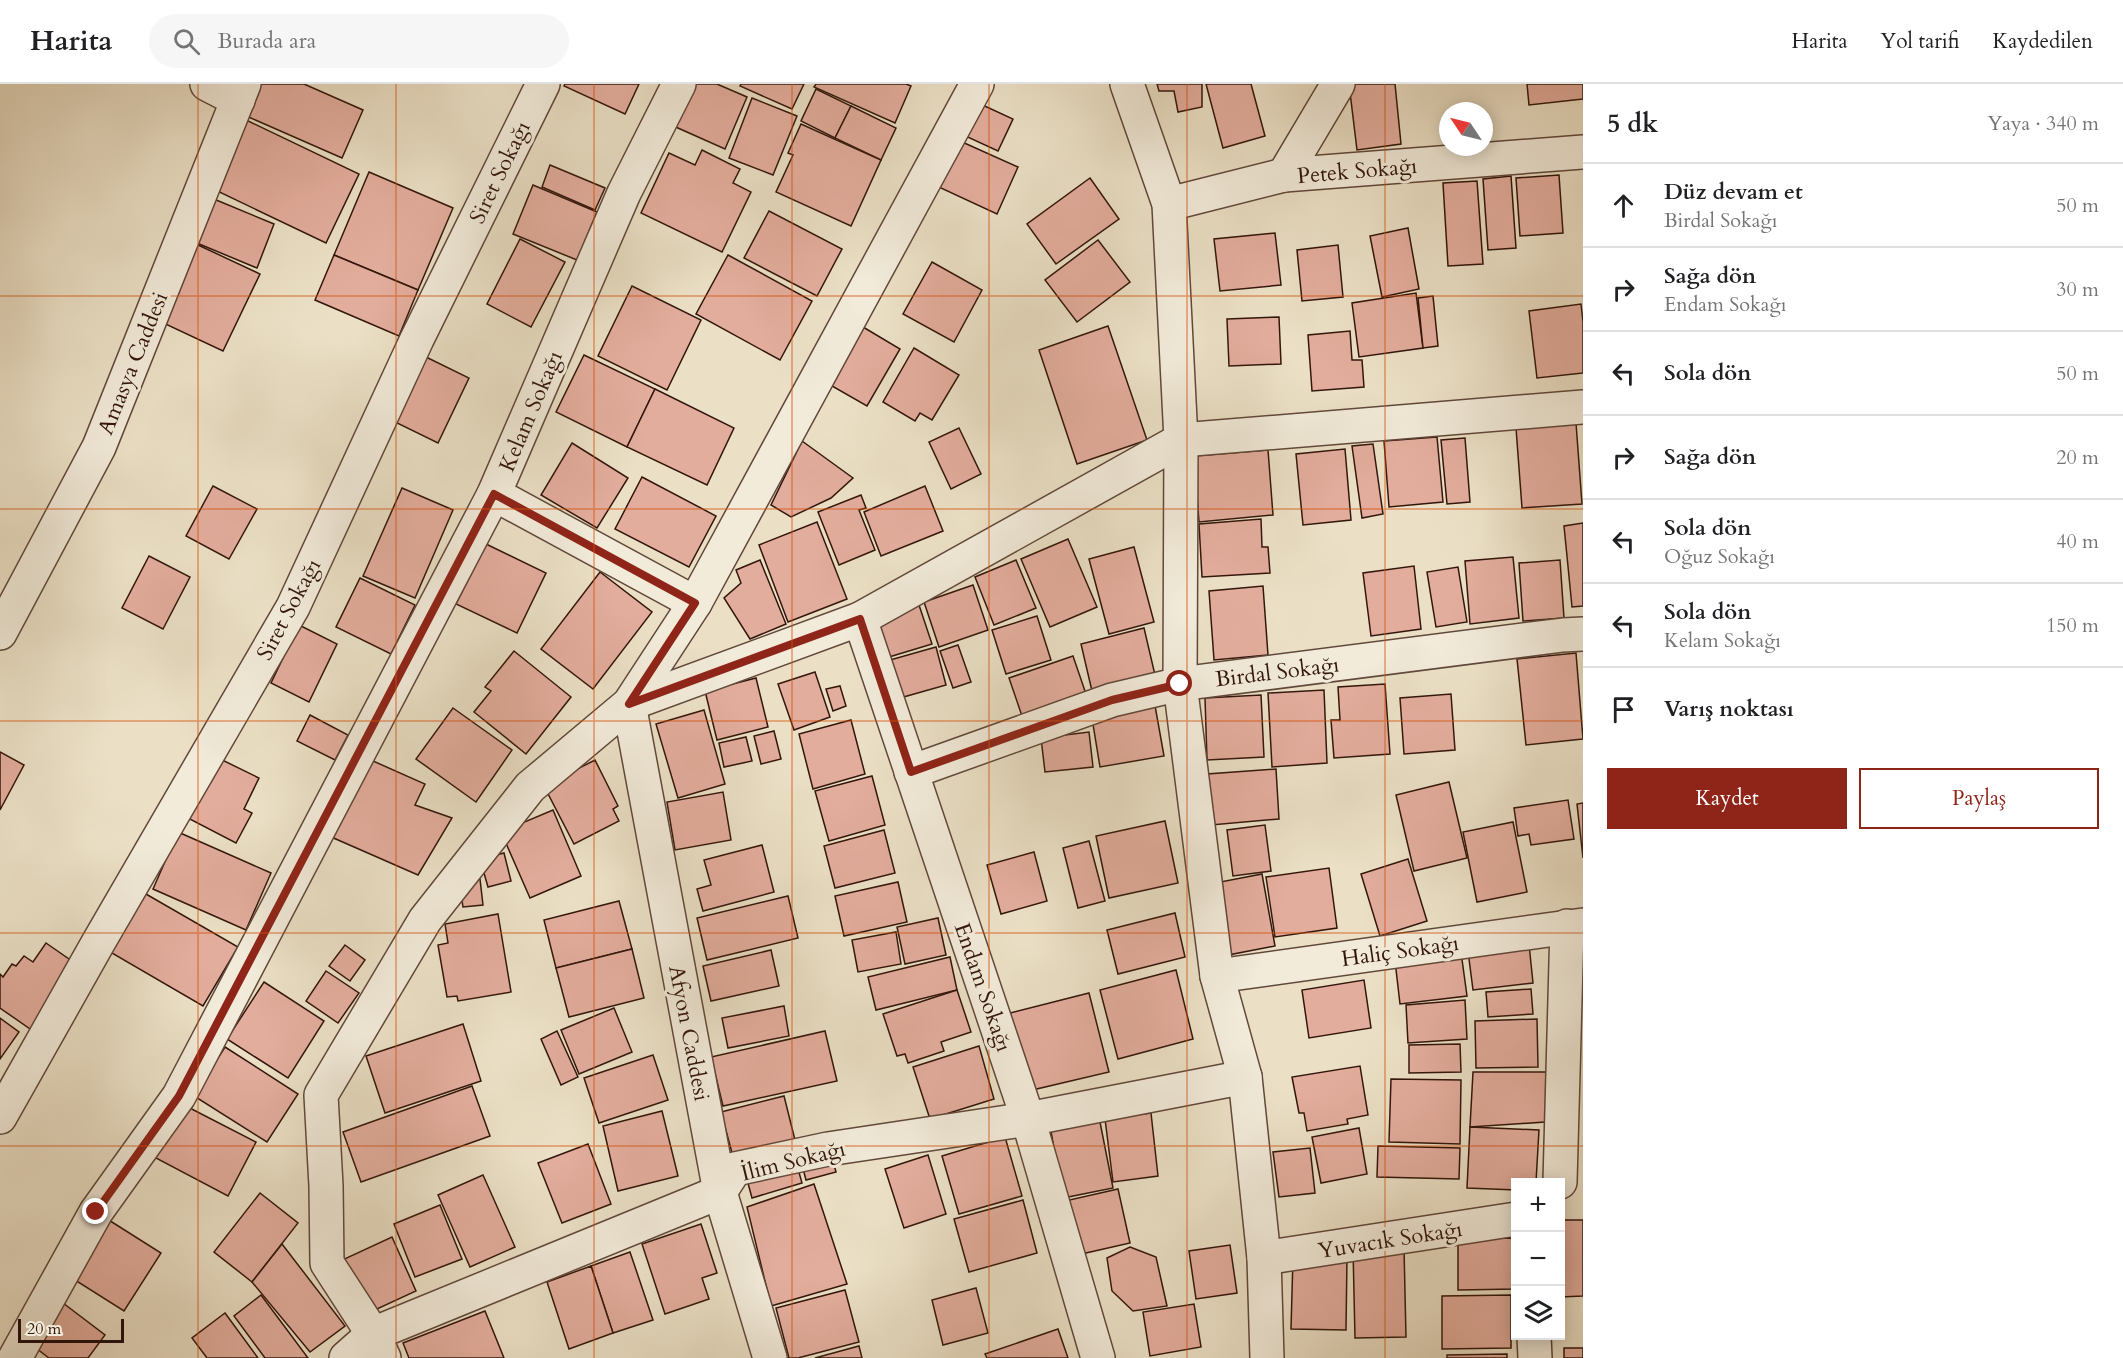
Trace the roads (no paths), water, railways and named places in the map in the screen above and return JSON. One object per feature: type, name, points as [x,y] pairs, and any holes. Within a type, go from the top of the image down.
[{"type":"street","points":[[207,84],[241,92]]},
{"type":"street","name":"Siret Sokağı","points":[[0,1117],[98,942],[292,607],[417,339],[543,84]]},
{"type":"street","name":"Kelam Sokağı","points":[[15,1358],[96,1212],[179,1096],[494,494],[624,194],[679,84]]},
{"type":"street","points":[[378,1346],[327,1263],[321,1095],[425,920],[530,787],[629,704],[695,603],[977,84]]},
{"type":"street","points":[[1127,84],[1169,204],[1181,440],[1180,684],[1217,976],[1245,1077],[1264,1258],[1267,1358]]},
{"type":"street","points":[[1284,175],[1338,84]]},
{"type":"street","name":"Amasya Caddesi","points":[[0,633],[99,447],[241,92]]},
{"type":"street","name":"Petek Sokağı","points":[[1169,204],[1284,175],[1583,152]]},
{"type":"street","points":[[629,704],[860,619],[1181,440],[1583,407]]},
{"type":"street","points":[[494,494],[695,603]]},
{"type":"street","name":"Endam Sokağı","points":[[860,619],[1028,1119],[1098,1358]]},
{"type":"street","name":"Birdal Sokağı","points":[[911,772],[1112,700],[1180,684],[1583,634]]},
{"type":"street","name":"Afyon Caddesi","points":[[629,704],[720,1192],[770,1358]]},
{"type":"street","points":[[1560,1178],[1575,926]]},
{"type":"street","name":"Haliç Sokağı","points":[[1217,976],[1575,926]]},
{"type":"street","name":"İlim Sokağı","points":[[346,1358],[378,1346],[720,1192],[735,1169],[828,1149],[1028,1119],[1245,1077]]},
{"type":"street","points":[[1565,1197],[1583,1195]]},
{"type":"street","name":"Yuvacık Sokağı","points":[[1264,1258],[1511,1220]]},
{"type":"street","points":[[1534,1340],[1535,1358]]}]
